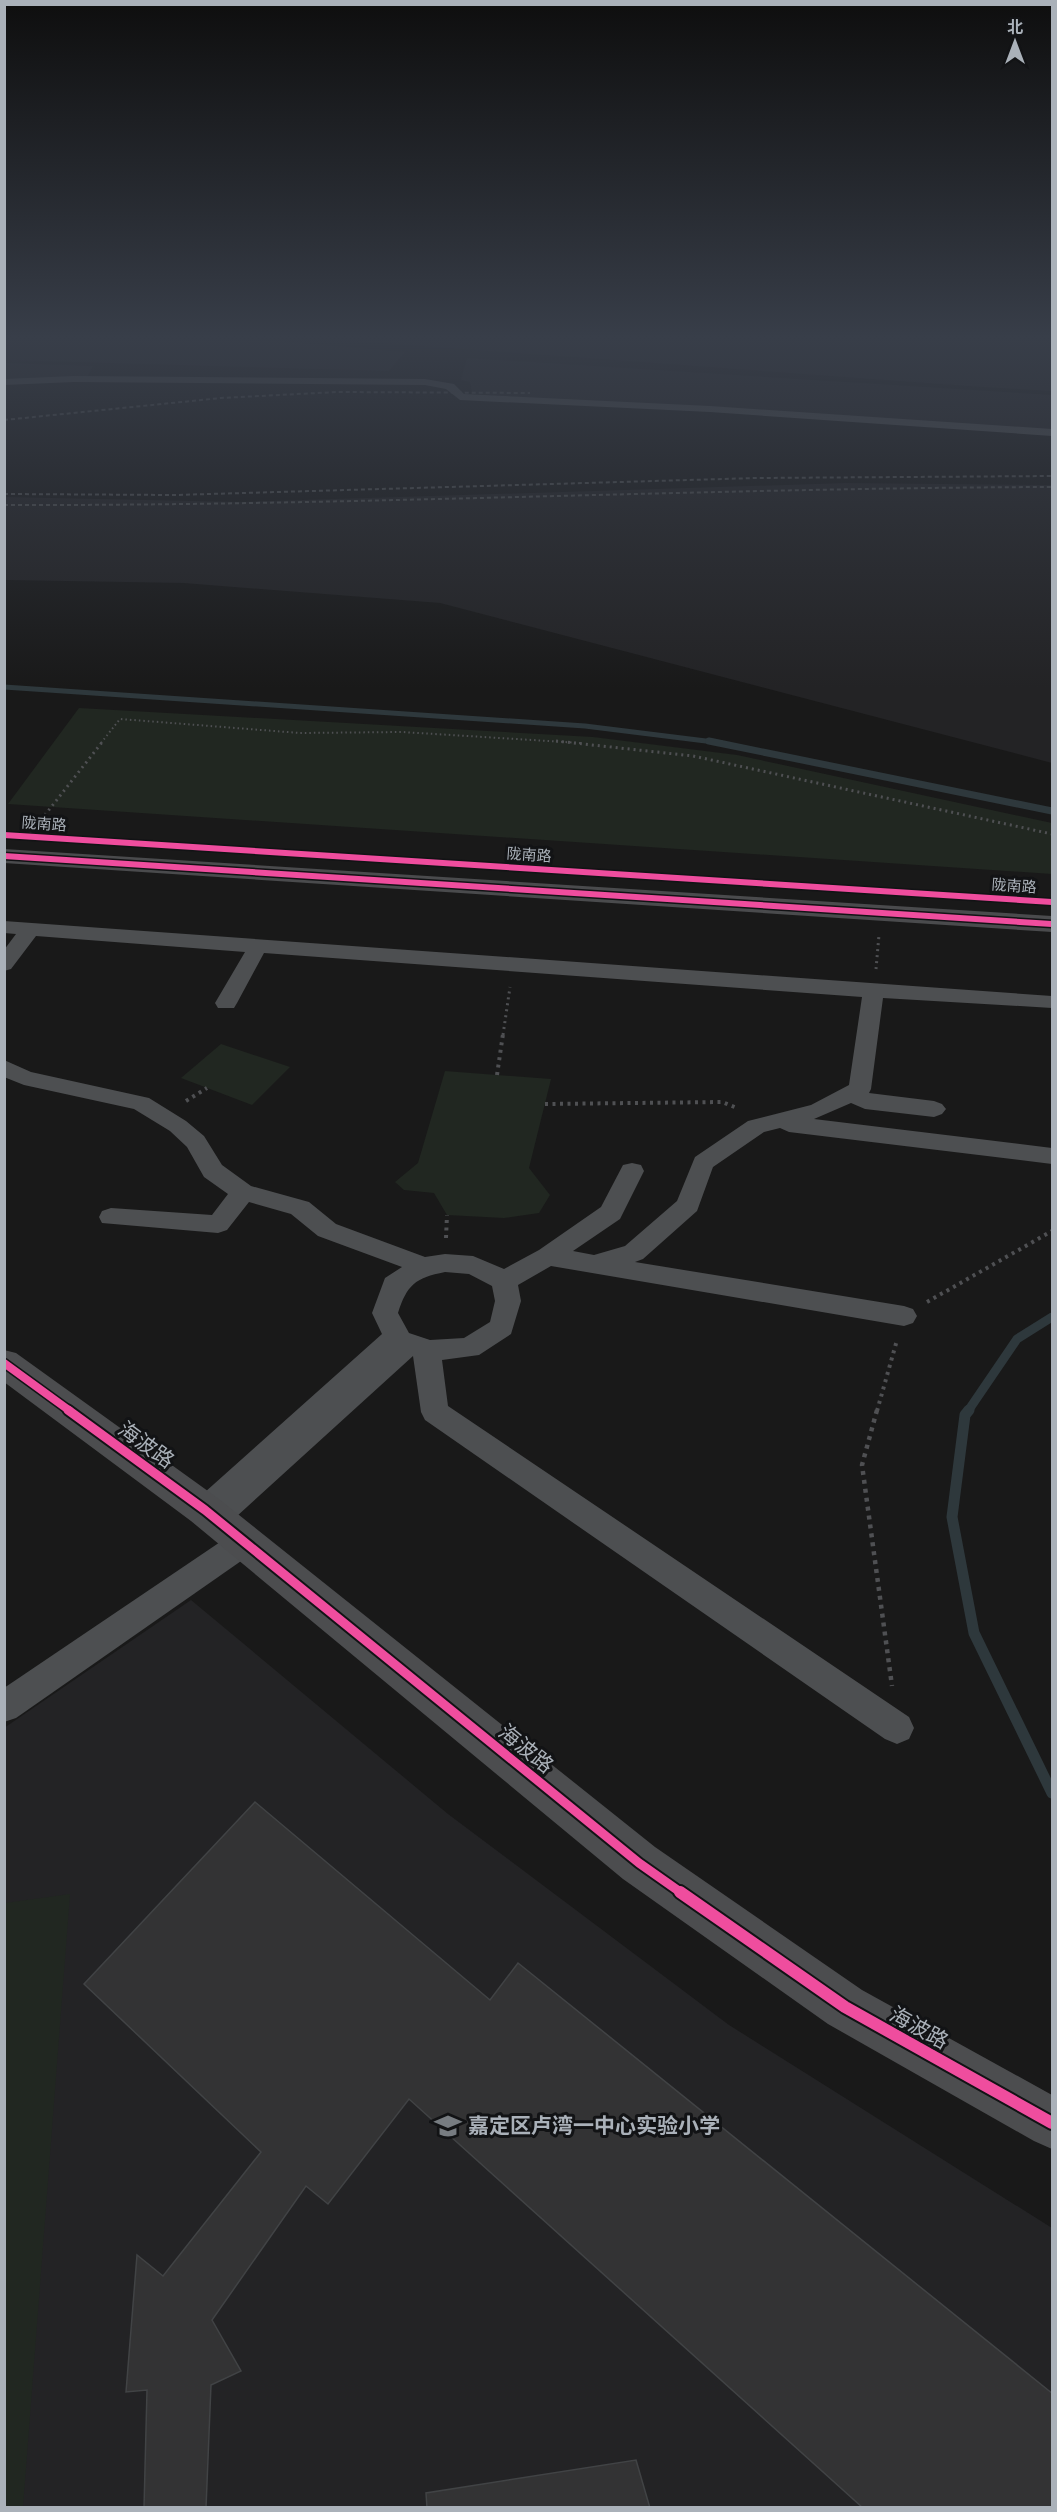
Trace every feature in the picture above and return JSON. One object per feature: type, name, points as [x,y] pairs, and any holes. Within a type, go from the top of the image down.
[{"type":"main road","name":"陇南路","points":[[16,835],[1053,902]]},
{"type":"main road","name":"陇南路","points":[[4,856],[1053,924]]},
{"type":"street","points":[[4,927],[873,991],[1053,1002]]},
{"type":"street","points":[[4,965],[30,930]]},
{"type":"street","points":[[226,1002],[258,946]]},
{"type":"street","points":[[594,1264],[634,1253],[688,1205],[703,1163],[756,1126],[818,1111],[860,1089],[873,991]]},
{"type":"street","points":[[4,1067],[24,1078],[141,1103],[178,1126],[196,1142],[213,1171],[243,1192],[300,1208],[327,1230],[397,1255],[422,1267]]},
{"type":"street","points":[[853,1093],[865,1102],[934,1109]]},
{"type":"street","points":[[771,1122],[1053,1156]]},
{"type":"street","points":[[504,1281],[548,1256],[611,1213],[632,1171]]},
{"type":"street","points":[[111,1217],[218,1224],[243,1192]]},
{"type":"street","points":[[548,1256],[904,1316]]},
{"type":"street","points":[[221,1524],[397,1337],[385,1313],[394,1285],[422,1267],[445,1263],[473,1265],[504,1281]]},
{"type":"street","points":[[4,1707],[221,1524],[410,1343],[427,1351],[469,1348],[502,1326],[508,1301],[504,1281]]},
{"type":"street","points":[[427,1351],[435,1412],[897,1728]]},
{"type":"street","name":"海波路","points":[[4,1363],[221,1524],[639,1863],[845,2007],[1053,2123]]},
{"type":"path","points":[[16,835],[120,719],[300,733],[402,732],[600,744],[693,756],[1053,834]]},
{"type":"path","points":[[873,991],[881,913]]},
{"type":"path","points":[[497,1074],[513,965]]},
{"type":"path","points":[[545,1104],[722,1102],[771,1122]]},
{"type":"path","points":[[897,1728],[862,1465],[904,1316],[1053,1231]]},
{"type":"shaded area","points":[[846,483],[1052,485],[1052,763],[440,603],[184,583],[5,580],[5,497],[242,502]]},
{"type":"shaded area","points":[[79,708],[593,737],[737,755],[1052,823],[1052,874],[8,804]]},
{"type":"shaded area","points":[[221,1044],[290,1067],[252,1105],[181,1078]]},
{"type":"shaded area","points":[[445,1071],[551,1079],[529,1168],[550,1195],[539,1213],[504,1218],[447,1215],[434,1193],[404,1190],[395,1182],[418,1163]]},
{"type":"shaded area","name":"嘉定区卢湾一中心实验小学","points":[[191,1600],[448,1814],[729,2025],[1052,2228],[1052,2507],[5,2507],[4,1728]]},
{"type":"shaded area","points":[[70,1894],[23,2507],[5,2507],[5,1903]]},
{"type":"building","points":[[255,1802],[490,2000],[518,1963],[1053,2394],[1053,2508],[863,2508],[409,2099],[328,2204],[306,2186],[212,2320],[241,2371],[211,2385],[206,2508],[144,2508],[147,2390],[126,2392],[137,2255],[163,2276],[261,2152],[84,1984]]},
{"type":"building","points":[[636,2460],[650,2508],[427,2508],[426,2493]]},
{"type":"waterway","points":[[4,687],[585,726],[714,742]]},
{"type":"waterway","points":[[709,741],[714,742]]},
{"type":"waterway","points":[[714,742],[722,743]]},
{"type":"waterway","points":[[714,742],[1052,811]]},
{"type":"waterway","points":[[968,1411],[1017,1339],[1052,1317]]},
{"type":"waterway","points":[[969,1410],[965,1415],[952,1517],[974,1633],[1052,1793]]},
{"type":"railway","points":[[4,494],[175,495],[757,478],[1052,476]]},
{"type":"railway","points":[[4,505],[266,503],[790,490],[1052,487]]},
{"type":"cycle path","points":[[4,835],[1052,902]]},
{"type":"cycle path","points":[[4,856],[1052,924]]},
{"type":"cycle path","points":[[4,1363],[205,1510],[639,1863],[845,2007],[1052,2123]]},
{"type":"place","name":"嘉定区卢湾一中心实验小学","points":[[448,2126]]}]
